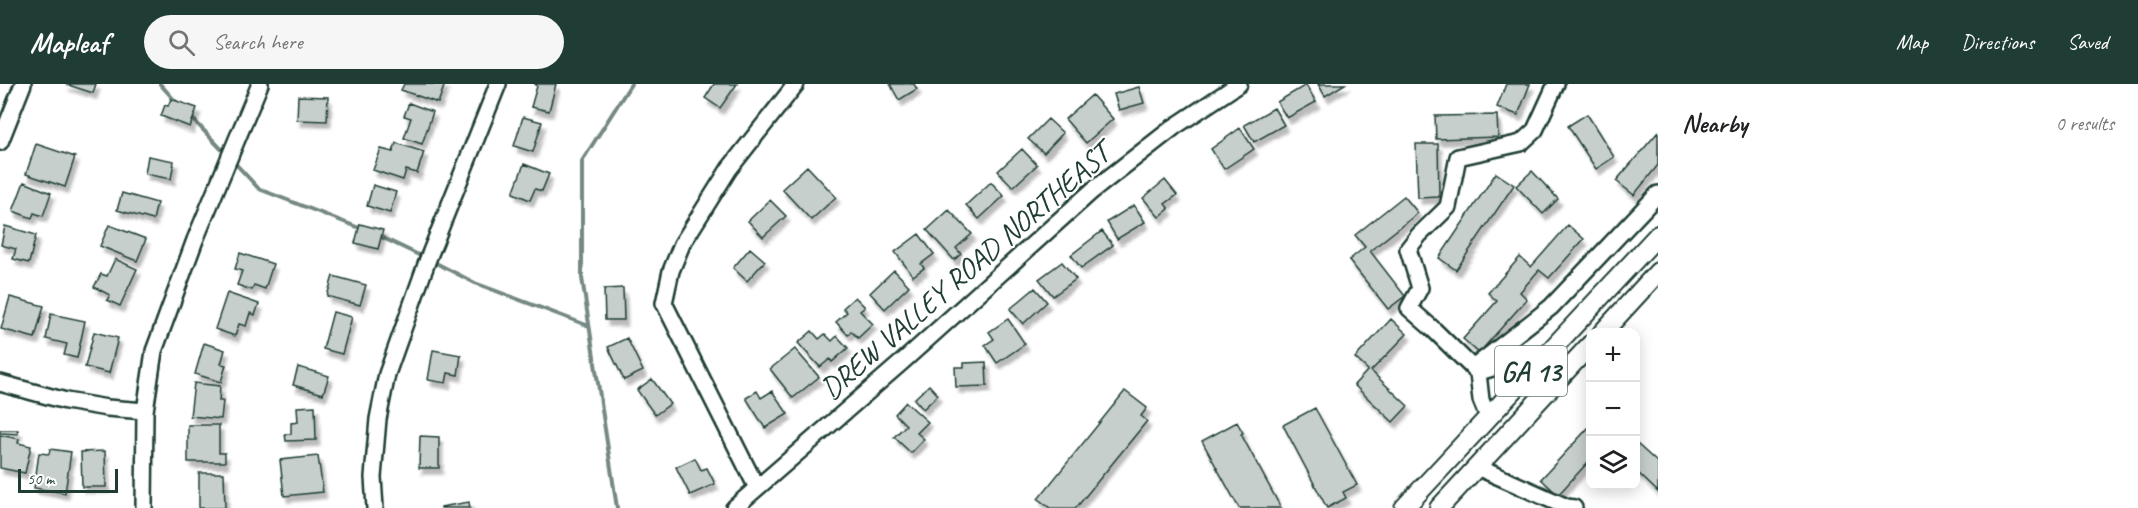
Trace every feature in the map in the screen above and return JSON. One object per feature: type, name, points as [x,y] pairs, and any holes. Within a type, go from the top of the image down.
[{"type":"main road","name":"GA 13","points":[[1404,508],[1658,235]]},
{"type":"main road","name":"GA 13","points":[[1607,328],[1658,272]]},
{"type":"main road","name":"GA 13","points":[[1439,508],[1586,349]]},
{"type":"street","points":[[0,142],[23,84]]},
{"type":"street","points":[[144,508],[145,411],[154,351],[195,240],[260,84]]},
{"type":"street","points":[[375,508],[372,477],[378,419],[387,374],[428,259],[498,84]]},
{"type":"street","points":[[757,488],[664,303],[671,271],[682,244],[729,169],[796,84]]},
{"type":"street","name":"DREW VALLEY ROAD NORTHEAST","points":[[734,508],[1092,192],[1174,127],[1239,84]]},
{"type":"street","points":[[1488,417],[1481,400],[1476,371],[1409,309],[1420,288],[1408,249],[1448,207],[1458,157],[1521,143],[1535,130],[1556,84]]},
{"type":"street","points":[[1476,371],[1551,307],[1658,194]]},
{"type":"street","points":[[1476,371],[1490,367],[1535,368]]},
{"type":"street","points":[[0,383],[66,401],[145,411]]},
{"type":"street","points":[[1477,467],[1567,507],[1574,508]]},
{"type":"building","points":[[65,84],[96,84],[93,93]]},
{"type":"building","points":[[404,84],[445,84],[438,103],[401,90]]},
{"type":"building","points":[[535,84],[556,84],[549,111],[531,107],[537,86]]},
{"type":"building","points":[[714,84],[737,84],[720,108],[705,98]]},
{"type":"building","points":[[890,84],[914,84],[917,89],[899,100]]},
{"type":"building","points":[[1318,84],[1345,84],[1325,96]]},
{"type":"building","points":[[1506,84],[1530,84],[1518,115],[1497,107]]},
{"type":"building","points":[[1306,85],[1316,102],[1287,118],[1277,102]]},
{"type":"building","points":[[1139,87],[1144,103],[1119,110],[1114,94]]},
{"type":"building","points":[[1092,95],[1113,119],[1086,143],[1065,119]]},
{"type":"building","points":[[298,96],[328,97],[327,121],[297,120]]},
{"type":"building","points":[[171,99],[197,108],[190,127],[161,116],[165,105],[168,106]]},
{"type":"building","points":[[409,103],[433,112],[422,144],[404,138],[411,118],[404,116]]},
{"type":"building","points":[[1274,108],[1284,125],[1254,142],[1244,125]]},
{"type":"building","points":[[1587,114],[1614,157],[1596,169],[1568,126]]},
{"type":"building","points":[[1497,115],[1498,137],[1436,139],[1435,116]]},
{"type":"building","points":[[523,117],[542,122],[533,152],[514,146]]},
{"type":"building","points":[[1048,119],[1063,133],[1044,153],[1028,139]]},
{"type":"building","points":[[1240,128],[1254,149],[1224,169],[1211,149]]},
{"type":"building","points":[[1658,132],[1658,165],[1634,195],[1616,181]]},
{"type":"building","points":[[396,143],[424,152],[417,173],[406,170],[403,180],[373,170],[381,149],[393,152]]},
{"type":"building","points":[[36,144],[75,157],[65,187],[26,174]]},
{"type":"building","points":[[1416,144],[1438,144],[1439,197],[1418,198]]},
{"type":"building","points":[[1022,149],[1037,165],[1013,187],[998,171]]},
{"type":"building","points":[[148,156],[174,161],[171,179],[145,174]]},
{"type":"building","points":[[524,164],[549,174],[542,191],[535,189],[530,200],[513,193]]},
{"type":"building","points":[[807,166],[836,197],[811,220],[782,189]]},
{"type":"building","points":[[1532,171],[1558,199],[1543,214],[1516,186]]},
{"type":"building","points":[[1496,173],[1514,185],[1456,270],[1439,258]]},
{"type":"building","points":[[1165,180],[1177,195],[1165,204],[1169,209],[1159,217],[1143,198]]},
{"type":"building","points":[[24,182],[51,193],[43,216],[34,213],[32,218],[13,211]]},
{"type":"building","points":[[991,182],[1004,196],[979,219],[966,205]]},
{"type":"building","points":[[373,185],[396,192],[390,213],[367,206]]},
{"type":"building","points":[[122,193],[157,203],[153,220],[117,210]]},
{"type":"building","points":[[1404,196],[1418,213],[1370,251],[1405,296],[1388,309],[1349,260],[1365,247],[1355,235]]},
{"type":"building","points":[[770,200],[786,216],[763,237],[748,221]]},
{"type":"building","points":[[1134,205],[1145,222],[1117,239],[1107,222]]},
{"type":"building","points":[[949,210],[972,234],[956,248],[961,254],[954,260],[927,230]]},
{"type":"building","points":[[360,224],[383,230],[378,249],[355,243]]},
{"type":"building","points":[[109,225],[146,239],[137,261],[100,246]]},
{"type":"building","points":[[1568,225],[1584,239],[1549,278],[1539,270],[1520,292],[1527,299],[1479,353],[1463,339],[1497,301],[1488,293],[1520,257],[1531,267]]},
{"type":"building","points":[[5,226],[36,235],[29,263],[13,259],[16,249],[1,245]]},
{"type":"building","points":[[1102,231],[1113,245],[1081,268],[1071,255]]},
{"type":"building","points":[[919,234],[934,254],[921,264],[924,268],[913,276],[895,252]]},
{"type":"building","points":[[750,248],[765,261],[747,281],[733,268]]},
{"type":"building","points":[[240,253],[273,264],[265,289],[254,285],[252,290],[237,285],[242,271],[235,269]]},
{"type":"building","points":[[115,259],[137,269],[120,306],[107,300],[110,295],[94,287],[101,274],[107,276]]},
{"type":"building","points":[[1062,262],[1076,279],[1053,296],[1039,279]]},
{"type":"building","points":[[894,270],[909,286],[885,309],[870,293]]},
{"type":"building","points":[[333,276],[366,285],[360,305],[327,296]]},
{"type":"building","points":[[623,288],[624,320],[605,320],[604,289]]},
{"type":"building","points":[[1035,288],[1047,302],[1023,324],[1010,309]]},
{"type":"building","points":[[227,293],[259,304],[255,315],[250,313],[246,326],[239,324],[235,336],[215,329]]},
{"type":"building","points":[[10,297],[44,306],[35,338],[1,329]]},
{"type":"building","points":[[855,297],[865,307],[860,311],[873,324],[858,338],[851,331],[848,335],[836,322],[847,312],[843,308]]},
{"type":"building","points":[[333,312],[352,317],[342,354],[323,349]]},
{"type":"building","points":[[51,314],[85,321],[77,358],[64,355],[67,344],[46,339]]},
{"type":"building","points":[[1008,319],[1025,344],[997,363],[985,345],[994,339],[989,332]]},
{"type":"building","points":[[1391,319],[1407,334],[1371,371],[1408,406],[1393,422],[1354,385],[1368,370],[1355,358]]},
{"type":"building","points":[[812,331],[819,339],[825,334],[832,341],[837,336],[848,348],[832,362],[830,359],[820,367],[798,343]]},
{"type":"building","points":[[94,332],[118,338],[109,373],[85,367]]},
{"type":"building","points":[[627,338],[643,371],[624,380],[608,347]]},
{"type":"building","points":[[204,343],[225,350],[221,364],[226,365],[221,382],[195,374]]},
{"type":"building","points":[[795,349],[819,377],[793,398],[770,369]]},
{"type":"building","points":[[433,350],[461,355],[458,375],[448,373],[446,383],[428,380]]},
{"type":"building","points":[[986,362],[987,386],[956,387],[955,367],[964,367],[964,363]]},
{"type":"building","points":[[298,367],[329,376],[323,394],[293,385]]},
{"type":"building","points":[[652,379],[670,404],[655,415],[637,390]]},
{"type":"building","points":[[194,383],[220,386],[219,401],[223,401],[221,419],[190,416]]},
{"type":"building","points":[[929,385],[938,395],[923,409],[914,399]]},
{"type":"building","points":[[757,391],[761,398],[772,391],[788,414],[765,428],[746,398]]},
{"type":"building","points":[[1125,391],[1147,408],[1141,416],[1147,421],[1076,508],[1050,508],[1038,499]]},
{"type":"building","points":[[906,402],[928,422],[917,433],[924,439],[911,453],[894,437],[906,425],[895,414]]},
{"type":"building","points":[[315,406],[316,440],[286,441],[285,434],[291,434],[291,423],[298,422],[297,407]]},
{"type":"building","points":[[1315,408],[1357,485],[1343,492],[1346,498],[1327,508],[1283,425]]},
{"type":"building","points":[[1237,422],[1243,433],[1241,434],[1281,508],[1239,508],[1202,441]]},
{"type":"building","points":[[188,425],[219,425],[219,453],[225,453],[225,462],[188,462]]},
{"type":"building","points":[[0,430],[18,430],[18,434],[0,433]]},
{"type":"building","points":[[1586,430],[1586,464],[1558,495],[1541,479]]},
{"type":"building","points":[[0,435],[19,439],[18,443],[31,446],[25,473],[0,468]]},
{"type":"building","points":[[420,436],[439,437],[439,468],[419,468]]},
{"type":"building","points":[[1640,447],[1658,463],[1658,492],[1640,475]]},
{"type":"building","points":[[50,449],[71,452],[65,493],[34,488],[39,453],[49,454]]},
{"type":"building","points":[[105,451],[106,487],[82,487],[81,452]]},
{"type":"building","points":[[318,456],[323,492],[284,496],[280,460]]},
{"type":"building","points":[[695,458],[701,470],[707,468],[715,484],[690,495],[676,467]]},
{"type":"building","points":[[199,473],[224,473],[225,508],[199,508]]},
{"type":"building","points":[[469,502],[470,508],[441,508],[441,507]]},
{"type":"waterway","points":[[160,84],[178,104]]},
{"type":"waterway","points":[[617,508],[582,278],[582,161],[631,84]]},
{"type":"waterway","points":[[190,116],[226,154]]},
{"type":"waterway","points":[[233,161],[259,189],[362,229]]},
{"type":"waterway","points":[[377,235],[425,258]]},
{"type":"waterway","points":[[432,261],[475,283],[589,326]]}]
